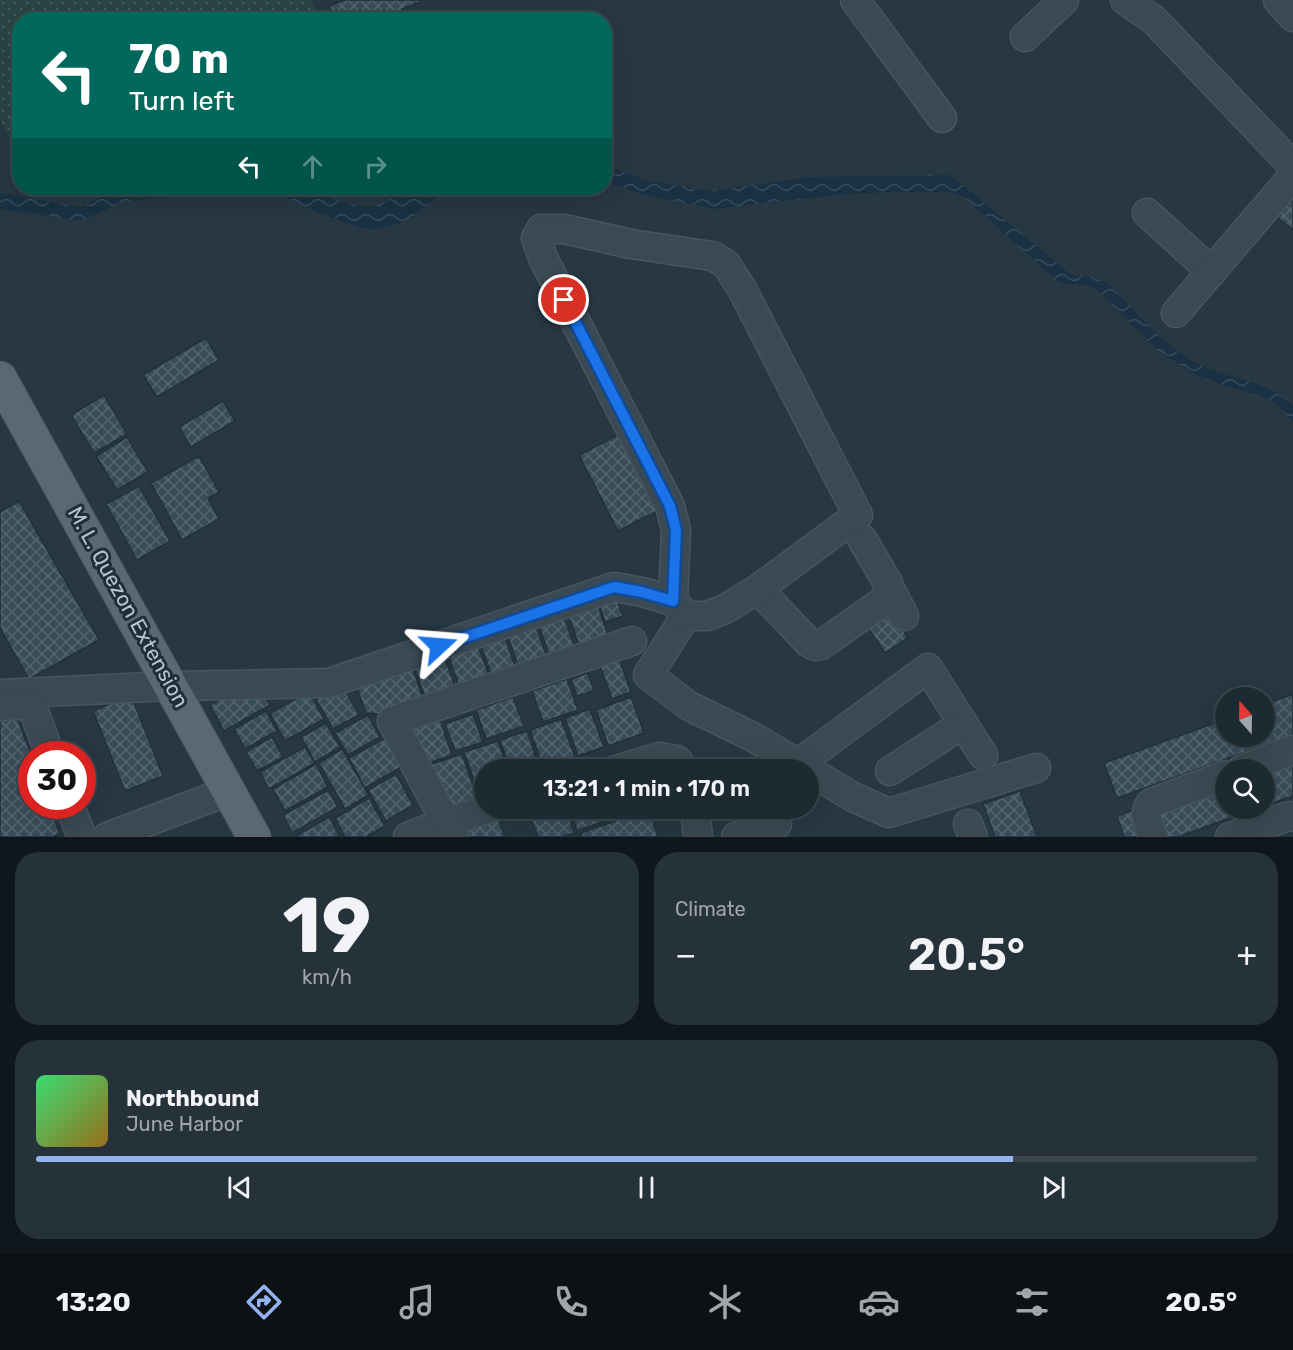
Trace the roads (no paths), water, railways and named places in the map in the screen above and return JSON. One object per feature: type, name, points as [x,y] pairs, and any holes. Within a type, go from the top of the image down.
[{"type":"main road","name":"M. L. Quezon Extension","points":[[0,378],[254,837]]},
{"type":"street","points":[[855,0],[942,118]]},
{"type":"street","points":[[1025,37],[1064,0]]},
{"type":"street","points":[[1125,0],[1154,20],[1293,166]]},
{"type":"street","points":[[1278,0],[1293,17]]},
{"type":"street","points":[[1176,313],[1293,176]]},
{"type":"street","points":[[1147,213],[1212,272]]},
{"type":"street","points":[[790,759],[753,737],[689,706],[648,675],[679,609],[676,530],[670,506],[543,258],[536,238],[541,229],[564,229],[631,244],[712,256],[726,264],[742,289],[904,616]]},
{"type":"street","points":[[0,694],[329,682],[614,587],[642,592],[679,609],[707,616],[724,609],[860,527]]},
{"type":"street","points":[[758,589],[808,643],[815,646],[827,642],[885,600],[890,589]]},
{"type":"street","points":[[450,829],[392,721],[632,641]]},
{"type":"street","points":[[816,759],[928,668],[983,755]]},
{"type":"street","points":[[0,706],[31,704],[45,741]]},
{"type":"street","points":[[890,771],[963,724]]},
{"type":"street","points":[[1270,759],[1293,750]]},
{"type":"street","points":[[652,759],[659,757],[671,759]]},
{"type":"street","points":[[819,776],[854,797],[889,813],[1036,768]]},
{"type":"street","points":[[1153,837],[1146,818],[1146,809],[1151,803],[1215,779]]},
{"type":"street","points":[[108,837],[229,791]]},
{"type":"street","points":[[408,837],[450,829],[474,816]]},
{"type":"street","points":[[1230,837],[1293,816]]},
{"type":"street","points":[[75,819],[82,837]]},
{"type":"street","points":[[696,819],[698,837]]},
{"type":"street","points":[[736,837],[777,824]]},
{"type":"water","points":[[612,168],[649,181],[711,191],[808,177],[951,175],[1070,274],[1106,282],[1175,350],[1211,370],[1261,385],[1283,397],[1293,405],[1293,422],[1268,399],[1204,379],[1190,372],[1156,349],[1097,290],[1087,285],[1064,284],[1057,281],[964,197],[951,192],[846,194],[715,209],[645,195],[612,183]]},
{"type":"water","points":[[0,193],[81,207],[106,195],[187,195],[122,202],[86,219],[78,220],[0,209]]},
{"type":"water","points":[[281,195],[323,195],[345,204],[370,207],[396,195],[440,195],[400,223],[375,230],[364,229],[317,212]]}]
